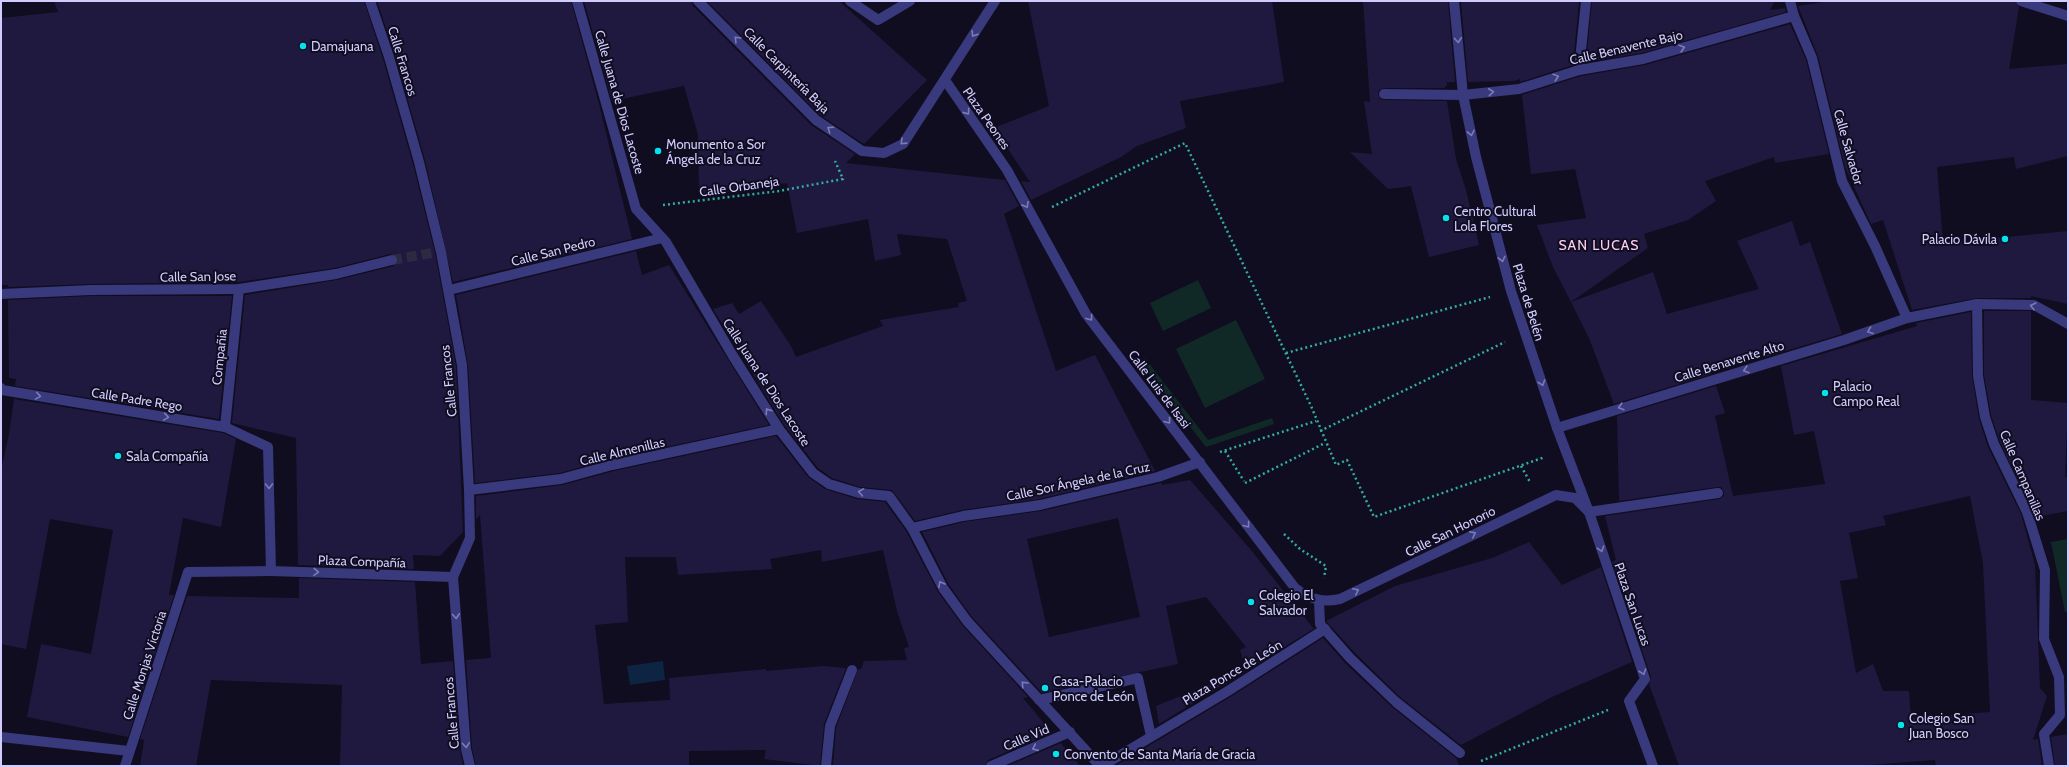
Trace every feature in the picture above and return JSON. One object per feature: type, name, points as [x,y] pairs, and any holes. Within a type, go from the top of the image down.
[{"type":"street","name":"Calle Francos","points":[[370,1],[389,57],[419,162],[437,253],[449,290],[462,365],[469,490],[470,538],[453,577],[466,749],[470,766]]},
{"type":"street","name":"Calle Juana de Dios Lacoste","points":[[577,1],[636,209],[662,238],[732,356],[780,429],[813,472],[829,484],[859,492],[889,496],[912,528],[943,588],[967,621],[1101,766]]},
{"type":"street","name":"Calle Carpintería Baja","points":[[698,1],[816,120],[862,150]]},
{"type":"street","points":[[850,1],[878,20],[910,1]]},
{"type":"street","name":"Plaza Peones","points":[[862,150],[884,154],[903,144],[995,1]]},
{"type":"street","name":"Plaza de Belén","points":[[1454,1],[1463,95],[1476,157],[1511,291],[1557,428],[1589,512]]},
{"type":"street","points":[[1579,70],[1586,1]]},
{"type":"street","name":"Calle Salvador","points":[[1790,1],[1794,16],[1812,58],[1842,181],[1875,246],[1906,318]]},
{"type":"street","points":[[2021,1],[2068,16]]},
{"type":"street","name":"Calle Benavente Bajo","points":[[1384,94],[1463,95],[1519,89],[1579,70],[1643,59],[1794,16]]},
{"type":"street","name":"Plaza Peones","points":[[945,80],[1007,170]]},
{"type":"street","name":"Calle Luis de Isasi","points":[[1007,170],[1086,314],[1295,588],[1305,595],[1319,601]]},
{"type":"street","name":"Calle San Pedro","points":[[449,290],[662,238]]},
{"type":"street","name":"Calle San Jose","points":[[1,294],[91,290],[239,289],[336,274],[392,260]]},
{"type":"street","name":"Compañia","points":[[225,427],[239,289]]},
{"type":"street","name":"Calle Benavente Alto","points":[[1557,428],[1844,340],[1906,318],[1977,304],[2034,305],[2068,324]]},
{"type":"street","name":"Calle Campanillas","points":[[1977,304],[1978,376],[1985,417],[1994,444],[2027,512],[2044,570],[2044,639],[2059,677],[2060,715],[2044,734],[2050,766]]},
{"type":"street","name":"Calle Padre Rego","points":[[1,388],[2,390],[225,427],[268,447],[271,571]]},
{"type":"street","name":"Calle Almenillas","points":[[469,490],[561,479],[612,465],[780,429]]},
{"type":"street","name":"Calle Sor Ángela de la Cruz","points":[[912,528],[963,516],[1040,505],[1158,477],[1200,462]]},
{"type":"street","points":[[1589,512],[1718,493]]},
{"type":"street","name":"Calle San Honorio","points":[[1319,601],[1340,599],[1556,495],[1575,498],[1589,512]]},
{"type":"street","name":"Plaza San Lucas","points":[[1589,512],[1645,680],[1629,701]]},
{"type":"street","name":"Plaza Compañía","points":[[188,572],[271,571],[453,577]]},
{"type":"street","name":"Calle Monjas Victoria","points":[[126,766],[129,751],[188,572]]},
{"type":"street","points":[[1319,601],[1320,624],[1350,658],[1396,702],[1460,753]]},
{"type":"street","name":"Plaza Ponce de León","points":[[1101,766],[1228,691],[1325,629]]},
{"type":"street","points":[[826,766],[830,726],[852,670]]},
{"type":"street","points":[[1040,700],[1138,678],[1150,736]]},
{"type":"street","points":[[1629,701],[1654,766]]},
{"type":"street","name":"Calle Vid","points":[[992,766],[1070,732]]},
{"type":"street","points":[[1,737],[129,751]]},
{"type":"path","points":[[1033,217],[1185,143],[1311,406],[1325,443],[1336,465],[1347,460],[1374,517],[1548,456]]},
{"type":"path","name":"Calle Orbaneja","points":[[636,209],[779,191],[843,179]]},
{"type":"path","points":[[1286,353],[1496,295]]},
{"type":"path","points":[[1320,431],[1509,340]]},
{"type":"path","points":[[1238,447],[1316,421]]},
{"type":"path","points":[[1245,483],[1325,443]]},
{"type":"path","points":[[1225,451],[1248,487]]},
{"type":"path","points":[[1283,533],[1300,549],[1326,566],[1325,574]]},
{"type":"path","points":[[1460,753],[1481,761],[1629,701]]},
{"type":"green space","points":[[1198,280],[1211,308],[1163,331],[1150,303]]},
{"type":"green space","points":[[1236,320],[1265,379],[1205,408],[1176,349]]},
{"type":"green space","points":[[1145,358],[1208,440],[1272,418],[1274,424],[1206,447],[1140,362]]},
{"type":"green space","points":[[2068,539],[2068,612],[2065,612],[2051,542]]},
{"type":"water","points":[[663,661],[665,680],[630,685],[627,666]]},
{"type":"building","points":[[54,1],[364,1],[383,59],[413,164],[435,253],[456,366],[463,532],[440,556],[413,555],[414,569],[298,565],[296,438],[232,423],[245,295],[337,280],[394,266],[398,261],[396,255],[390,254],[335,268],[238,282],[8,287],[8,285],[1,285],[1,18],[58,12]]},
{"type":"building","points":[[377,1],[571,1],[599,104],[632,239],[453,282],[425,160],[395,55]]},
{"type":"building","points":[[584,1],[692,1],[693,6],[811,125],[855,154],[846,163],[1005,180],[1019,206],[1004,214],[1056,371],[1095,355],[1155,471],[1039,499],[962,510],[915,521],[892,490],[860,487],[832,478],[818,468],[784,425],[713,309],[732,303],[739,314],[761,301],[791,346],[796,357],[883,326],[880,320],[959,307],[958,303],[967,301],[947,239],[897,234],[901,255],[875,261],[868,219],[797,233],[787,183],[720,193],[699,194],[698,135],[684,86],[612,101]]},
{"type":"building","points":[[707,1],[839,1],[927,80],[864,144],[820,115]]},
{"type":"building","points":[[1028,1],[1272,1],[1284,82],[1180,101],[1186,128],[1137,146],[1121,157],[1031,200],[1021,181],[1030,182],[994,128],[1049,106]]},
{"type":"building","points":[[1363,1],[1448,1],[1455,82],[1447,82],[1447,86],[1445,86],[1445,88],[1384,88],[1379,90],[1378,94],[1380,99],[1384,100],[1447,101],[1456,159],[1466,190],[1479,245],[1429,257],[1411,186],[1388,189],[1350,152],[1372,154],[1364,101],[1370,102]]},
{"type":"building","points":[[1461,1],[1579,1],[1573,65],[1520,82],[1520,79],[1514,81],[1468,82]]},
{"type":"building","points":[[1592,1],[1775,1],[1770,10],[1785,8],[1786,12],[1642,53],[1586,62]]},
{"type":"building","points":[[1830,1],[2015,1],[2019,7],[2009,69],[2068,64],[2068,156],[2016,169],[2014,157],[1937,167],[1943,243],[2068,231],[2068,304],[2031,296],[2031,298],[1977,298],[1912,310],[1883,220],[1871,224],[1845,167],[1818,56],[1798,6]]},
{"type":"building","points":[[1790,24],[1806,60],[1829,154],[1775,163],[1774,157],[1705,181],[1716,201],[1688,220],[1644,234],[1648,248],[1571,302],[1553,267],[1537,225],[1586,218],[1575,169],[1531,174],[1522,95],[1581,76],[1645,65]]},
{"type":"building","points":[[1792,221],[1800,246],[1810,242],[1842,334],[1766,357],[1762,350],[1710,368],[1712,374],[1614,404],[1589,338],[1571,302],[1653,272],[1667,314],[1759,289],[1737,241]]},
{"type":"building","points":[[636,251],[642,275],[669,265],[769,425],[610,459],[560,473],[475,483],[468,365],[456,295]]},
{"type":"building","points":[[91,296],[232,296],[219,419],[15,386],[16,379],[9,378],[8,300]]},
{"type":"building","points":[[1984,311],[2031,311],[2031,400],[2068,403],[2065,477],[2068,477],[2068,511],[2035,517],[2000,442],[1991,415],[1984,375]]},
{"type":"building","points":[[1971,312],[1972,376],[1979,419],[1988,447],[2021,514],[2035,565],[2040,688],[2047,696],[2033,740],[2038,739],[2042,766],[1936,766],[1935,760],[1855,766],[1679,766],[1649,684],[1651,677],[1612,562],[1616,560],[1605,516],[1719,499],[1724,496],[1724,492],[1721,487],[1717,487],[1619,501],[1617,416],[1716,386],[1725,413],[1715,416],[1733,496],[1825,484],[1814,431],[1794,435],[1781,366],[1917,326],[1916,323]],"holes":[[[1970,496],[1983,563],[1990,712],[1911,718],[1909,691],[1883,691],[1873,664],[1856,673],[1840,581],[1858,578],[1849,533],[1886,525],[1883,516]]]},
{"type":"building","points":[[14,399],[223,433],[236,439],[221,527],[183,518],[169,595],[174,595],[128,737],[27,717],[41,644],[91,654],[113,530],[50,519],[26,649],[1,644],[1,471],[9,434]]},
{"type":"building","points":[[776,436],[808,477],[825,489],[857,499],[885,502],[906,531],[938,592],[962,625],[1028,697],[1023,698],[1052,733],[988,760],[985,766],[833,766],[836,728],[858,669],[861,669],[864,661],[907,660],[904,648],[909,647],[897,611],[883,550],[822,562],[821,550],[770,559],[772,569],[678,575],[676,557],[625,557],[628,622],[595,625],[604,704],[670,700],[669,678],[766,669],[766,671],[823,666],[846,668],[824,724],[820,766],[764,759],[766,750],[689,751],[689,766],[476,766],[472,748],[466,660],[491,658],[480,515],[476,519],[476,496],[562,485],[614,471]]},
{"type":"building","name":"Colegio El Salvador","points":[[1190,480],[1251,550],[1313,628],[1315,628],[1159,724],[1156,706],[1246,670],[1240,650],[1246,647],[1206,597],[1166,606],[1178,664],[1042,693],[972,617],[949,585],[922,532],[964,522],[1041,511],[1161,483],[1162,485]],"holes":[[[1118,518],[1140,617],[1049,637],[1027,539]]]},
{"type":"building","points":[[1529,542],[1562,585],[1601,567],[1632,662],[1554,696],[1461,745],[1400,697],[1355,653],[1326,621],[1395,586],[1492,558]]},
{"type":"building","points":[[299,578],[415,582],[421,664],[453,661],[460,750],[463,766],[340,766],[342,685],[211,680],[196,766],[140,766],[144,740],[140,739],[187,596],[299,598]]},
{"type":"building","points":[[1323,638],[1345,663],[1392,707],[1456,758],[1459,766],[1115,766],[1232,696]]},
{"type":"building","points":[[2068,734],[2068,766],[2055,766],[2051,737]]},
{"type":"building","name":"Convento de Santa María de Gracia","points":[[1061,743],[1080,766],[1007,766]]},
{"type":"tunnel","points":[[392,260],[432,253]]},
{"type":"place","name":"Damajuana","points":[[303,46]]},
{"type":"place","name":"Monumento a Sor Ángela de la Cruz","points":[[658,151]]},
{"type":"place","name":"Centro Cultural Lola Flores","points":[[1446,218]]},
{"type":"place","name":"Palacio Dávila","points":[[2005,239]]},
{"type":"place","name":"Palacio Campo Real","points":[[1825,393]]},
{"type":"place","name":"Sala Compañía","points":[[118,456]]},
{"type":"place","name":"Colegio El Salvador","points":[[1251,602]]},
{"type":"place","name":"Casa-Palacio Ponce de León","points":[[1045,688]]},
{"type":"place","name":"Colegio San Juan Bosco","points":[[1901,725]]},
{"type":"place","name":"Convento de Santa María de Gracia","points":[[1056,754]]},
{"type":"district","name":"SAN LUCAS","points":[[1599,245]]}]
